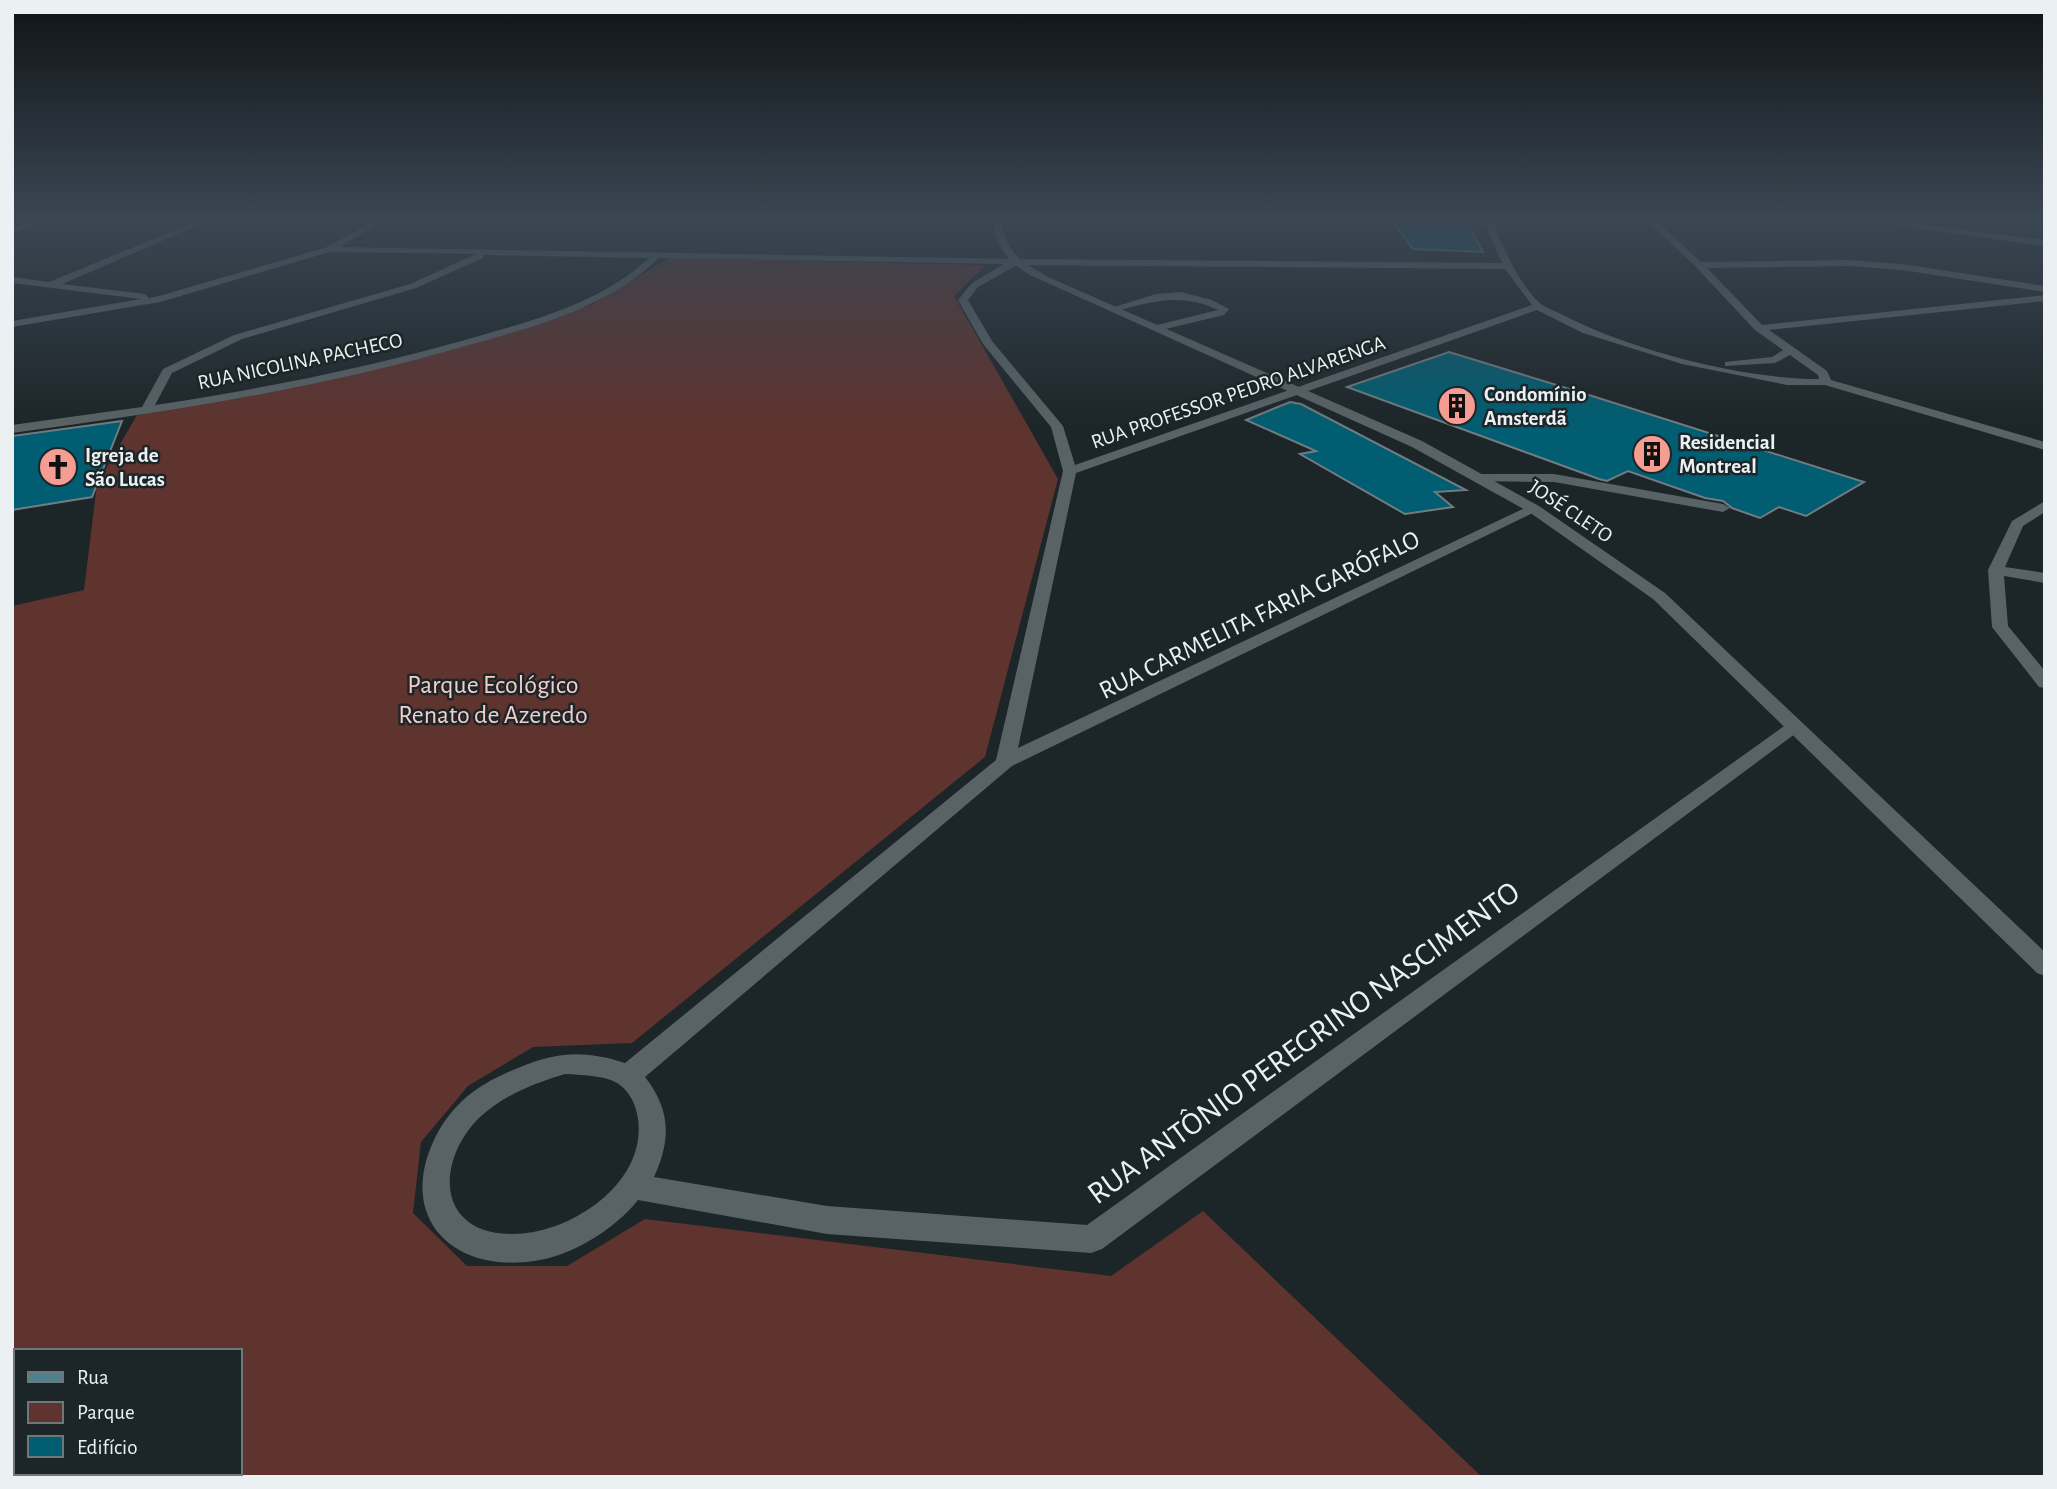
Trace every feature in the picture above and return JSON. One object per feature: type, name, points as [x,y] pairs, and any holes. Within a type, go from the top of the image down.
[{"type":"street","points":[[77,288],[160,299]]},
{"type":"street","points":[[12,324],[121,307],[196,288]]},
{"type":"street","points":[[145,412],[167,370],[238,337],[404,288]]},
{"type":"street","name":"RUA NICOLINA PACHECO","points":[[12,429],[145,412],[323,380],[501,333],[593,299],[612,288]]},
{"type":"street","points":[[628,1076],[1006,762],[1070,471],[1057,426],[987,342],[963,299],[972,288]]},
{"type":"street","name":"JOSÉ CLETO","points":[[1067,288],[1417,444],[1534,509],[1659,596],[2045,967]]},
{"type":"street","points":[[1525,288],[1538,306],[1587,331],[1686,362],[1787,382],[1826,382],[2045,446]]},
{"type":"street","points":[[1721,288],[1759,328],[1788,351],[1823,373],[1826,382]]},
{"type":"street","points":[[1113,309],[1177,293],[1195,295],[1224,309],[1220,313],[1157,328]]},
{"type":"street","points":[[1759,328],[2045,298]]},
{"type":"street","points":[[80,301],[121,307]]},
{"type":"street","name":"RUA PROFESSOR PEDRO ALVARENGA","points":[[1070,471],[1538,306]]},
{"type":"street","points":[[1686,362],[1746,365],[1775,360],[1788,351]]},
{"type":"street","points":[[1479,478],[1554,478],[1723,508]]},
{"type":"street","points":[[2045,505],[2017,524],[1996,570],[2000,627],[2045,683]]},
{"type":"street","name":"RUA CARMELITA FARIA GARÓFALO","points":[[1006,762],[1534,509]]},
{"type":"street","points":[[1996,570],[2045,578]]},
{"type":"street","name":"RUA ANTÔNIO PEREGRINO NASCIMENTO","points":[[633,1186],[827,1220],[1091,1239],[1794,728]]},
{"type":"street","points":[[565,1063],[593,1066],[628,1076],[645,1097],[654,1123],[650,1155],[633,1186],[615,1205],[580,1231],[540,1246],[500,1249],[466,1239],[447,1224],[434,1197],[436,1165],[460,1122],[488,1095],[522,1076],[565,1063]]},
{"type":"green space","name":"Parque Ecológico Renato de Azeredo","points":[[619,288],[962,288],[954,296],[1058,479],[985,757],[632,1043],[533,1047],[468,1086],[421,1142],[413,1213],[467,1266],[567,1266],[645,1219],[1111,1276],[1203,1211],[1482,1477],[12,1477],[12,606],[84,590],[97,484],[137,415],[325,381],[460,347],[593,304]]},
{"type":"building","name":"Residencial Montreal","points":[[1449,352],[1864,482],[1806,516],[1779,507],[1760,518],[1732,508],[1723,501],[1705,498],[1628,471],[1607,481],[1599,479],[1347,387]]},
{"type":"building","points":[[1290,402],[1301,404],[1466,490],[1435,492],[1453,507],[1405,514],[1300,454],[1316,451],[1246,420]]},
{"type":"building","name":"Igreja de São Lucas","points":[[122,421],[92,497],[12,510],[12,436]]},
{"type":"place","name":"Condomínio Amsterdã","points":[[1457,406]]},
{"type":"place","name":"Residencial Montreal","points":[[1652,454]]},
{"type":"place","name":"Igreja de São Lucas","points":[[58,467]]}]
